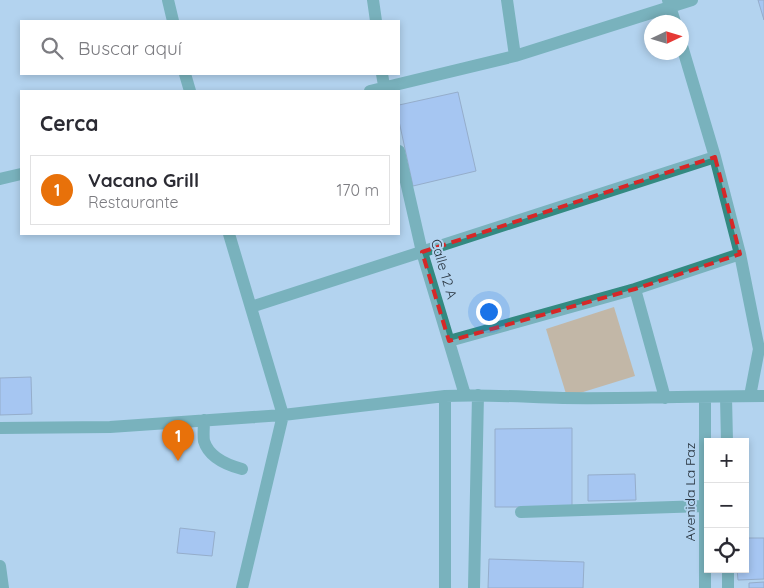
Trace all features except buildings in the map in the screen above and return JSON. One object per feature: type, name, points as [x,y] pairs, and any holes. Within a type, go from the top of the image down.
[{"type":"street","points":[[168,0],[173,20]]},
{"type":"street","points":[[373,0],[376,20]]},
{"type":"street","points":[[507,0],[516,56]]},
{"type":"street","points":[[382,75],[384,90],[516,56],[669,3],[692,0]]},
{"type":"street","points":[[686,60],[715,157],[762,346],[750,396]]},
{"type":"street","points":[[185,75],[190,90]]},
{"type":"street","name":"Calle 12 A","points":[[400,155],[422,252],[465,395]]},
{"type":"street","points":[[251,307],[715,157]]},
{"type":"street","points":[[0,179],[20,174]]},
{"type":"street","points":[[229,235],[282,415],[242,588]]},
{"type":"street","points":[[449,342],[635,290],[740,254]]},
{"type":"street","points":[[635,290],[665,398]]},
{"type":"street","points":[[0,428],[110,427],[282,415],[465,395],[561,398],[764,396]]},
{"type":"street","points":[[474,588],[478,395]]},
{"type":"street","points":[[445,396],[445,588]]},
{"type":"street","name":"Avenida La Paz","points":[[704,483],[705,397]]},
{"type":"street","points":[[726,397],[727,438]]},
{"type":"street","points":[[204,420],[204,441],[211,454],[228,465],[242,469]]},
{"type":"street","points":[[521,512],[704,506]]},
{"type":"street","name":"Avenida La Paz","points":[[704,528],[705,588]]},
{"type":"street","points":[[0,566],[3,588]]},
{"type":"street","points":[[728,573],[728,588]]},
{"type":"highlighted area","points":[[715,157],[740,254],[635,289],[449,341],[422,252]]},
{"type":"shaded area","points":[[614,307],[635,376],[567,397],[546,329]]},
{"type":"place","name":"Vacano Grill","points":[[178,461]]}]
